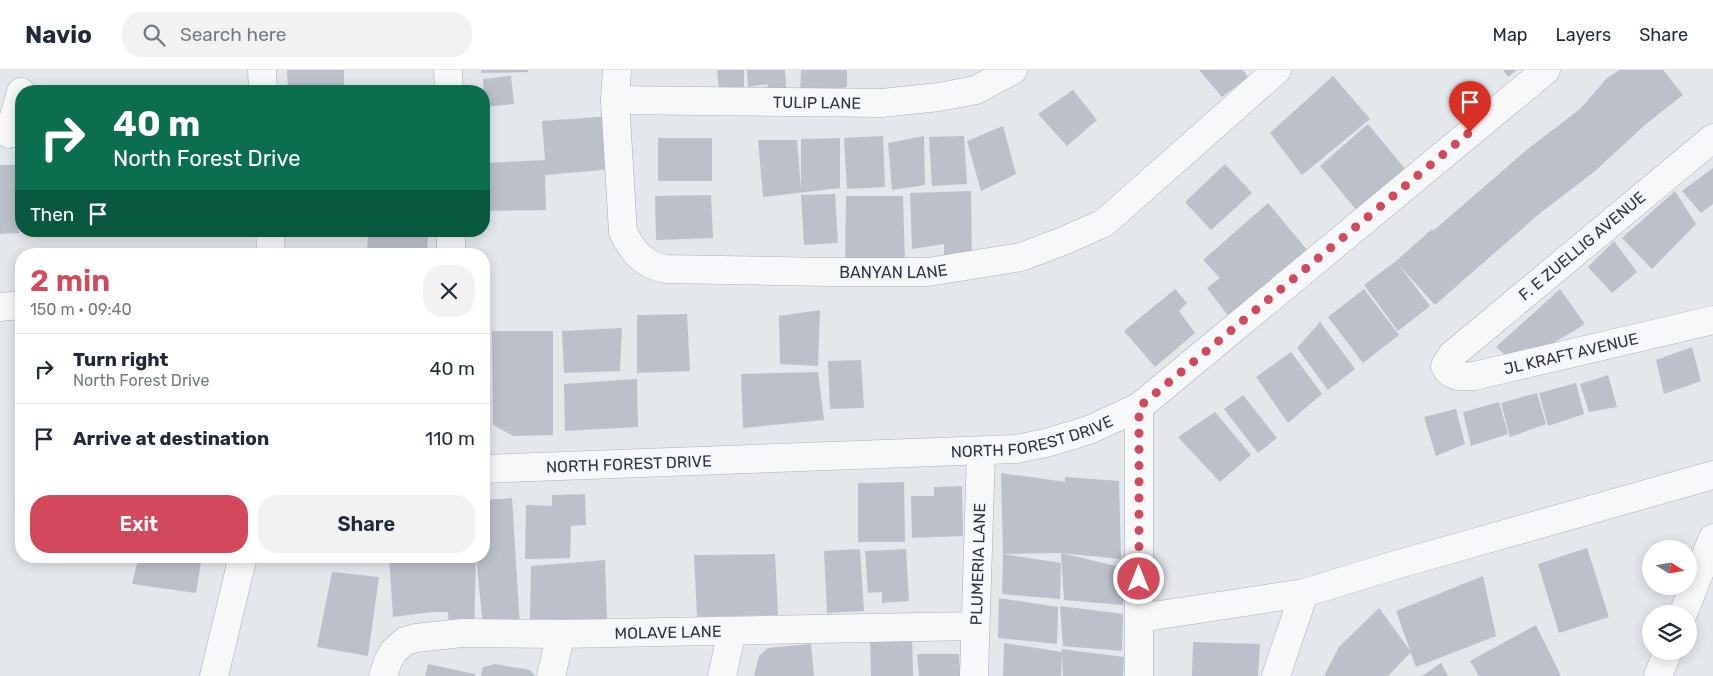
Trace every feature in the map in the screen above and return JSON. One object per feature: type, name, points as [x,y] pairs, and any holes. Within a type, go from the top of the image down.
[{"type":"street","points":[[23,85],[28,70]]},
{"type":"street","points":[[262,70],[263,85]]},
{"type":"street","points":[[448,70],[449,85]]},
{"type":"street","name":"BANYAN LANE","points":[[617,70],[615,100],[623,232],[631,248],[641,258],[655,267],[666,269],[830,272],[928,272],[1021,257],[1104,223],[1277,70]]},
{"type":"street","name":"TULIP LANE","points":[[615,100],[882,103],[939,97],[976,90],[1013,70]]},
{"type":"street","name":"NORTH FOREST DRIVE","points":[[490,469],[981,452],[1016,449],[1046,443],[1089,430],[1139,407],[1546,70]]},
{"type":"street","points":[[10,134],[15,115]]},
{"type":"street","name":"F. E ZUELLIG AVENUE","points":[[1452,355],[1713,138]]},
{"type":"street","points":[[0,307],[15,306]]},
{"type":"street","name":"JL KRAFT AVENUE","points":[[1452,355],[1445,366],[1448,372],[1454,376],[1474,376],[1713,320]]},
{"type":"street","points":[[1139,407],[1139,676]]},
{"type":"street","name":"PLUMERIA LANE","points":[[974,676],[981,452]]},
{"type":"street","points":[[1140,618],[1304,593],[1392,566],[1713,475]]},
{"type":"street","points":[[1687,605],[1713,538]]},
{"type":"street","points":[[214,676],[241,563]]},
{"type":"street","points":[[1276,676],[1304,593]]},
{"type":"street","name":"MOLAVE LANE","points":[[383,676],[394,650],[405,641],[416,638],[462,634],[561,634],[976,626]]},
{"type":"street","points":[[722,676],[732,631]]},
{"type":"street","points":[[552,676],[561,634]]},
{"type":"street","points":[[1658,676],[1664,660]]},
{"type":"building","points":[[287,70],[344,70],[344,85],[288,85]]},
{"type":"building","points":[[481,70],[528,70],[528,72],[481,73]]},
{"type":"building","points":[[717,70],[744,70],[744,88],[719,89]]},
{"type":"building","points":[[747,70],[785,70],[787,97],[765,98],[768,84],[748,87]]},
{"type":"building","points":[[801,70],[847,70],[847,87],[800,96]]},
{"type":"building","points":[[1199,70],[1243,70],[1248,77],[1222,97]]},
{"type":"building","points":[[1503,70],[1517,70],[1508,77]]},
{"type":"building","points":[[1619,70],[1663,70],[1683,95],[1646,124],[1594,172],[1539,214],[1435,305],[1398,264],[1430,306],[1398,331],[1364,285],[1396,261],[1432,229],[1433,231],[1529,148],[1580,109],[1607,78]]},
{"type":"building","points":[[511,76],[514,104],[490,106],[490,85],[483,85],[483,79]]},
{"type":"building","points":[[1333,76],[1370,119],[1302,175],[1270,133]]},
{"type":"building","points":[[1073,90],[1097,120],[1067,146],[1038,114]]},
{"type":"building","points":[[611,116],[613,169],[545,175],[546,210],[490,211],[490,163],[545,160],[542,121]]},
{"type":"building","points":[[1368,124],[1406,170],[1358,212],[1320,166]]},
{"type":"building","points":[[1003,126],[1016,174],[981,191],[967,141]]},
{"type":"building","points":[[883,136],[885,187],[847,189],[844,138]]},
{"type":"building","points":[[924,136],[925,185],[892,190],[888,143]]},
{"type":"building","points":[[964,136],[967,184],[932,186],[929,137]]},
{"type":"building","points":[[658,138],[712,138],[712,181],[658,181]]},
{"type":"building","points":[[840,138],[840,188],[763,197],[758,140],[797,140],[801,189],[801,139]]},
{"type":"building","points":[[1225,164],[1252,193],[1211,230],[1185,202]]},
{"type":"building","points":[[0,165],[15,165],[15,233],[0,234]]},
{"type":"building","points":[[1713,168],[1713,204],[1701,213],[1682,191]]},
{"type":"building","points":[[971,191],[972,261],[944,264],[944,244],[912,249],[910,193]]},
{"type":"building","points":[[1675,191],[1696,224],[1652,269],[1622,238]]},
{"type":"building","points":[[835,194],[838,243],[804,245],[801,195]]},
{"type":"building","points":[[711,195],[713,238],[656,240],[655,196]]},
{"type":"building","points":[[846,196],[903,196],[905,265],[845,265]]},
{"type":"building","points":[[1268,203],[1308,251],[1230,318],[1207,288],[1220,278],[1203,260]]},
{"type":"building","points":[[368,237],[428,237],[427,248],[367,248]]},
{"type":"building","points":[[1614,241],[1637,272],[1612,293],[1588,267]]},
{"type":"building","points":[[1175,289],[1187,303],[1179,311],[1195,333],[1155,367],[1124,331]]},
{"type":"building","points":[[1364,289],[1399,335],[1363,363],[1328,317]]},
{"type":"building","points":[[1560,289],[1585,324],[1517,365],[1496,347]]},
{"type":"building","points":[[820,310],[818,366],[780,364],[779,316]]},
{"type":"building","points":[[687,314],[690,371],[637,373],[637,315]]},
{"type":"building","points":[[1320,322],[1355,369],[1328,390],[1297,348]]},
{"type":"building","points":[[622,328],[620,371],[564,373],[562,331]]},
{"type":"building","points":[[492,331],[553,331],[553,435],[513,436],[493,425]]},
{"type":"building","points":[[1692,347],[1701,381],[1664,394],[1656,360]]},
{"type":"building","points":[[1291,352],[1322,394],[1288,423],[1256,377]]},
{"type":"building","points":[[861,360],[864,408],[830,409],[828,361]]},
{"type":"building","points":[[818,372],[824,420],[743,428],[741,374]]},
{"type":"building","points":[[1608,375],[1617,407],[1589,412],[1580,384]]},
{"type":"building","points":[[637,379],[638,427],[565,431],[564,384]]},
{"type":"building","points":[[1576,383],[1584,414],[1548,426],[1539,393]]},
{"type":"building","points":[[1537,393],[1546,424],[1510,437],[1501,403]]},
{"type":"building","points":[[1243,395],[1277,438],[1258,453],[1224,409]]},
{"type":"building","points":[[1499,402],[1508,434],[1471,446],[1463,412]]},
{"type":"building","points":[[1456,409],[1465,444],[1436,456],[1424,417]]},
{"type":"building","points":[[1215,412],[1251,455],[1220,482],[1178,437]]},
{"type":"building","points":[[1001,473],[1065,482],[1065,477],[1119,481],[1121,559],[1061,553],[1003,554]]},
{"type":"building","points":[[904,482],[905,542],[858,542],[858,483]]},
{"type":"building","points":[[962,486],[963,536],[912,538],[911,496],[934,496],[934,487]]},
{"type":"building","points":[[585,494],[586,525],[571,526],[570,558],[525,559],[526,505],[552,506],[552,495]]},
{"type":"building","points":[[512,498],[520,627],[483,627],[477,563],[490,563],[490,500]]},
{"type":"building","points":[[1587,548],[1609,617],[1559,633],[1538,564]]},
{"type":"building","points":[[860,549],[864,611],[827,613],[824,551]]},
{"type":"building","points":[[906,549],[909,601],[882,603],[882,592],[868,593],[865,551]]},
{"type":"building","points":[[1061,553],[1124,568],[1123,605],[1064,600]]},
{"type":"building","points":[[775,554],[778,615],[697,617],[694,555]]},
{"type":"building","points":[[1003,554],[1061,563],[1060,599],[1002,594]]},
{"type":"building","points":[[605,560],[607,619],[530,619],[531,566]]},
{"type":"building","points":[[137,563],[201,563],[196,593],[132,584]]},
{"type":"building","points":[[389,563],[476,563],[474,633],[449,631],[448,612],[393,617]]},
{"type":"building","points":[[332,572],[379,577],[368,656],[317,647]]},
{"type":"building","points":[[1483,576],[1496,636],[1416,667],[1396,611]]},
{"type":"building","points":[[999,598],[1058,607],[1057,644],[998,638]]},
{"type":"building","points":[[1060,606],[1123,614],[1122,651],[1063,646]]},
{"type":"building","points":[[1379,608],[1411,652],[1388,676],[1324,676],[1339,647]]},
{"type":"building","points":[[1536,625],[1561,676],[1479,676],[1470,661]]},
{"type":"building","points":[[912,632],[913,676],[871,676],[870,633]]},
{"type":"building","points":[[1193,642],[1260,644],[1258,676],[1192,676]]},
{"type":"building","points":[[1004,643],[1062,652],[1061,649],[1124,657],[1123,676],[1063,676],[1062,654],[1061,676],[1003,676]]},
{"type":"building","points":[[811,644],[814,676],[754,676],[759,656],[768,648]]},
{"type":"building","points":[[917,654],[959,654],[960,676],[919,676]]},
{"type":"building","points":[[1441,663],[1448,676],[1422,676]]},
{"type":"building","points":[[428,664],[475,674],[475,676],[425,676]]},
{"type":"building","points":[[495,664],[530,670],[535,676],[481,676],[483,667]]},
{"type":"route","points":[[1139,579],[1139,407],[1470,132]]}]
